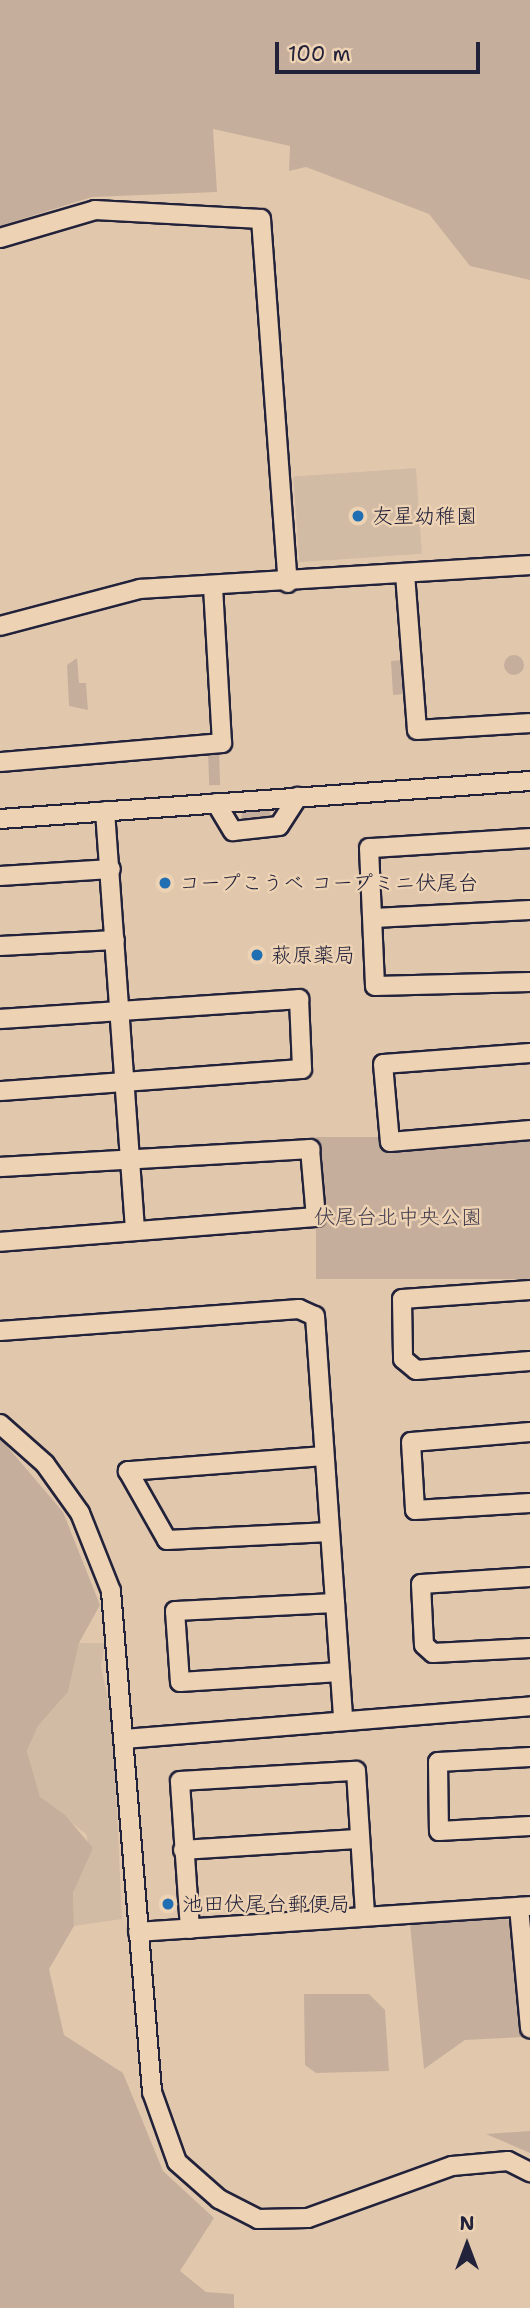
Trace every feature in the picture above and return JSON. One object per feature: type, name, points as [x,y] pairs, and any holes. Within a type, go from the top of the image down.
[{"type":"street","points":[[0,238],[95,210],[261,219],[288,583]]},
{"type":"street","points":[[0,626],[140,589],[288,583],[530,565]]},
{"type":"street","points":[[405,574],[417,730],[530,723]]},
{"type":"street","points":[[0,762],[222,743],[213,586]]},
{"type":"street","points":[[0,819],[530,781]]},
{"type":"street","points":[[216,803],[233,831],[279,826],[298,797]]},
{"type":"street","points":[[105,811],[135,1231]]},
{"type":"street","points":[[530,838],[369,848],[374,918],[374,986],[530,982]]},
{"type":"street","points":[[0,876],[111,869]]},
{"type":"street","points":[[374,918],[530,910]]},
{"type":"street","points":[[0,946],[115,940]]},
{"type":"street","points":[[0,1019],[299,999],[302,1069],[0,1091]]},
{"type":"street","points":[[530,1053],[383,1064],[390,1142],[530,1130]]},
{"type":"street","points":[[0,1167],[310,1149],[316,1217],[0,1242]]},
{"type":"street","points":[[530,1290],[402,1299],[403,1359],[416,1370],[530,1361]]},
{"type":"street","points":[[0,1331],[299,1309],[315,1316],[343,1720]]},
{"type":"street","points":[[0,1424],[46,1464],[90,1539],[118,1629],[138,1932],[152,2092],[177,2162],[219,2199],[258,2219],[308,2218],[452,2166],[508,2161],[530,2172]]},
{"type":"street","points":[[530,1432],[411,1442],[415,1510],[530,1503]]},
{"type":"street","points":[[324,1456],[128,1471],[167,1540],[330,1532]]},
{"type":"street","points":[[530,1577],[421,1584],[424,1645],[433,1653],[530,1648]]},
{"type":"street","points":[[335,1603],[175,1611],[180,1682],[340,1672]]},
{"type":"street","points":[[124,1739],[530,1706]]},
{"type":"street","points":[[530,1757],[438,1762],[439,1831],[530,1826]]},
{"type":"street","points":[[190,1929],[180,1781],[356,1771],[365,1916]]},
{"type":"street","points":[[183,1850],[360,1839]]},
{"type":"street","points":[[138,1932],[525,1906],[530,2029]]},
{"type":"shaded area","name":"友星幼稚園","points":[[416,468],[422,554],[299,562],[293,477]]},
{"type":"shaded area","points":[[79,1643],[105,1643],[101,1666],[113,1724],[122,1919],[74,1926],[73,1893],[90,1853],[86,1834],[40,1798],[27,1751],[38,1726],[68,1692]]},
{"type":"green space","points":[[0,0],[530,0],[530,280],[470,266],[429,214],[306,167],[289,171],[290,146],[213,129],[217,192],[92,197],[0,226]]},
{"type":"green space","points":[[514,655],[521,658],[524,665],[521,672],[514,675],[507,672],[504,665],[507,658]]},
{"type":"green space","points":[[77,658],[79,683],[86,683],[88,710],[69,706],[67,665]]},
{"type":"green space","points":[[402,660],[406,694],[393,695],[391,661]]},
{"type":"green space","points":[[208,751],[219,751],[220,785],[209,785]]},
{"type":"green space","points":[[269,807],[271,819],[241,818],[243,809]]},
{"type":"green space","name":"伏尾台北中央公園","points":[[316,1137],[530,1137],[530,1279],[316,1279]]},
{"type":"green space","points":[[0,1438],[63,1512],[100,1605],[79,1643],[68,1692],[38,1726],[27,1751],[40,1797],[65,1815],[93,1848],[73,1893],[74,1926],[49,1969],[64,2035],[123,2073],[163,2171],[214,2218],[180,2271],[206,2292],[234,2294],[234,2308],[0,2308]]},
{"type":"green space","points":[[503,1918],[515,1923],[524,2037],[465,2040],[424,2069],[410,1924]]},
{"type":"green space","points":[[304,1994],[369,1994],[385,2010],[389,2071],[316,2073],[305,2065]]},
{"type":"green space","points":[[530,2131],[530,2153],[486,2134]]},
{"type":"place","name":"友星幼稚園","points":[[358,516]]},
{"type":"place","name":"コープこうべ コープミニ伏尾台","points":[[165,883]]},
{"type":"place","name":"萩原薬局","points":[[257,955]]},
{"type":"place","name":"池田伏尾台郵便局","points":[[168,1904]]}]
